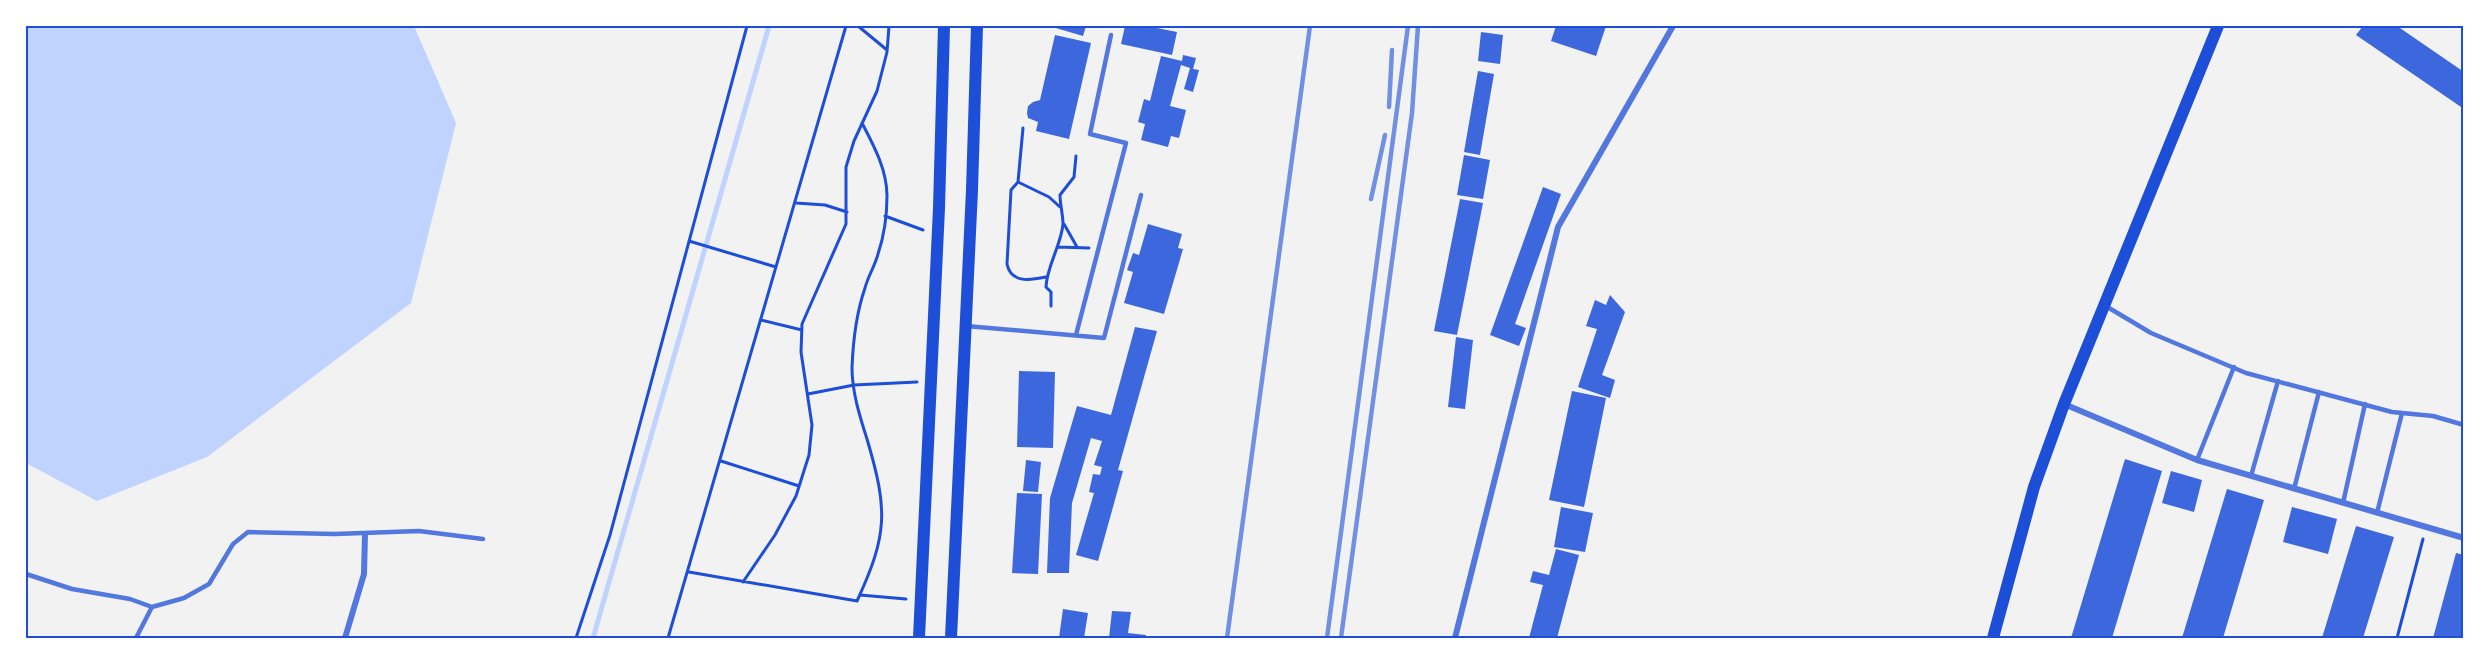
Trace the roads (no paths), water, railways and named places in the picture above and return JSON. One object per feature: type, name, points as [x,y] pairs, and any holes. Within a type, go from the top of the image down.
[{"type":"main road","points":[[919,639],[938,235],[944,26]]},
{"type":"main road","points":[[951,639],[977,26]]},
{"type":"main road","points":[[1993,639],[2034,487],[2064,404],[2218,26]]},
{"type":"street","points":[[1455,639],[1558,227],[1673,26]]},
{"type":"street","points":[[2064,404],[2197,460],[2463,538]]},
{"type":"street","points":[[345,639],[364,574],[365,534]]},
{"type":"lane","points":[[1076,335],[1126,143],[1090,134],[1111,35]]},
{"type":"lane","points":[[966,326],[1104,338],[1141,195]]},
{"type":"lane","points":[[2104,305],[2151,333],[2234,367],[2365,404],[2402,413],[2433,416],[2463,425]]},
{"type":"lane","points":[[2197,460],[2234,367]]},
{"type":"lane","points":[[2251,476],[2278,381]]},
{"type":"lane","points":[[2294,489],[2319,392]]},
{"type":"lane","points":[[2343,503],[2365,404]]},
{"type":"lane","points":[[2377,513],[2402,413]]},
{"type":"lane","points":[[26,573],[72,588],[130,598],[152,607],[184,598],[209,584],[233,544],[248,532],[365,534],[419,531],[483,539]]},
{"type":"lane","points":[[136,639],[152,607]]},
{"type":"water","points":[[26,26],[414,26],[456,123],[411,303],[207,457],[97,501],[26,463]]},
{"type":"waterway","points":[[593,638],[769,26]]},
{"type":"railway","points":[[1227,638],[1310,26]]},
{"type":"railway","points":[[1327,638],[1408,26]]},
{"type":"railway","points":[[1341,638],[1412,113],[1418,26]]},
{"type":"railway","points":[[1389,107],[1392,50]]},
{"type":"railway","points":[[1371,199],[1385,135]]}]
